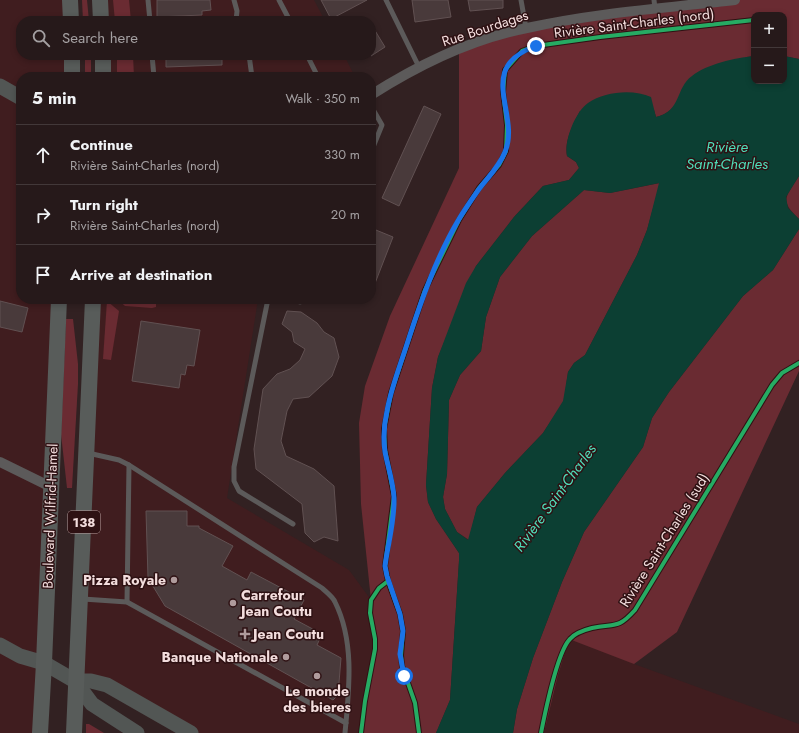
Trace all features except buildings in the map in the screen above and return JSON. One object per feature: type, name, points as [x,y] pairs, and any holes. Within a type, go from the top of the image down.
[{"type":"main road","points":[[70,0],[71,16]]},
{"type":"main road","points":[[100,0],[101,16]]},
{"type":"main road","points":[[72,60],[72,72]]},
{"type":"main road","points":[[103,60],[103,72]]},
{"type":"main road","points":[[0,86],[16,95]]},
{"type":"main road","name":"Boulevard Wilfrid-Hamel","points":[[40,733],[59,304]]},
{"type":"main road","name":"138","points":[[74,733],[75,681],[87,453],[93,304]]},
{"type":"main road","points":[[0,645],[20,656],[44,663],[75,681],[92,704],[102,712],[137,733]]},
{"type":"main road","points":[[75,681],[91,681],[107,685],[191,733]]},
{"type":"street","name":"Rue Bourdages","points":[[376,92],[419,67],[459,49],[526,28],[655,4],[735,0]]},
{"type":"street","points":[[0,462],[51,487]]},
{"type":"lane","points":[[148,0],[150,16]]},
{"type":"lane","points":[[234,0],[237,11],[236,16]]},
{"type":"lane","points":[[279,0],[287,16]]},
{"type":"lane","points":[[386,0],[419,67]]},
{"type":"lane","points":[[521,0],[526,28]]},
{"type":"lane","points":[[152,60],[154,72]]},
{"type":"lane","points":[[250,60],[251,72]]},
{"type":"lane","points":[[310,60],[316,72]]},
{"type":"lane","points":[[376,115],[382,125],[376,140]]},
{"type":"lane","points":[[267,304],[234,467],[234,481],[239,491],[293,524]]},
{"type":"lane","points":[[87,453],[119,460],[129,465],[322,588],[335,600],[344,632],[350,663],[346,733]]},
{"type":"lane","points":[[127,602],[129,465]]},
{"type":"lane","points":[[80,599],[127,602],[346,723]]},
{"type":"shaded area","points":[[0,0],[70,0],[71,16],[16,16],[16,60],[72,60],[72,72],[16,72],[16,304],[59,304],[40,733],[0,733]]},
{"type":"shaded area","points":[[82,0],[87,0],[89,16],[83,16]]},
{"type":"shaded area","points":[[100,0],[314,0],[322,16],[101,16]]},
{"type":"shaded area","points":[[113,0],[129,0],[131,16],[115,16]]},
{"type":"shaded area","points":[[735,0],[799,0],[799,59],[787,57],[787,12],[751,12],[751,56],[747,57],[677,102],[671,110],[656,117],[654,110],[580,111],[568,138],[566,150],[567,156],[576,162],[579,168],[569,180],[543,186],[514,217],[476,266],[438,357],[432,388],[426,485],[428,502],[436,519],[459,553],[450,700],[436,733],[361,733],[375,649],[361,504],[359,423],[365,386],[390,316],[459,168],[459,49],[503,34]]},
{"type":"shaded area","points":[[85,60],[91,60],[91,72],[85,72]]},
{"type":"shaded area","points":[[103,60],[346,60],[352,72],[103,72]]},
{"type":"shaded area","points":[[117,60],[133,60],[134,72],[117,72]]},
{"type":"shaded area","points":[[799,176],[799,219],[789,207],[787,198]]},
{"type":"shaded area","points":[[660,183],[647,230],[637,255],[585,355],[574,363],[568,372],[564,401],[543,433],[505,473],[477,507],[469,540],[457,532],[445,509],[443,497],[447,474],[449,400],[460,375],[481,351],[486,317],[500,277],[532,236],[584,190],[610,193]]},
{"type":"shaded area","points":[[799,229],[799,371],[677,632],[634,664],[569,639],[558,675],[544,733],[513,733],[517,709],[533,658],[562,582],[584,532],[643,447],[652,418],[669,392],[743,296],[773,270]]},
{"type":"shaded area","points":[[93,304],[257,304],[227,498],[349,570],[371,600],[370,613],[375,639],[375,649],[365,701],[361,733],[192,733],[107,685],[75,681]]},
{"type":"shaded area","points":[[107,304],[111,304],[119,311],[111,360],[103,359]]},
{"type":"shaded area","points":[[123,304],[156,304],[156,307],[152,308],[125,306]]},
{"type":"shaded area","points":[[66,319],[73,319],[78,364],[72,488],[67,488],[61,434]]},
{"type":"shaded area","points":[[577,635],[634,664],[799,724],[799,733],[544,733],[568,639]]},
{"type":"shaded area","points":[[86,724],[89,724],[104,733],[86,733]]},
{"type":"water","name":"Rivière Saint-Charles","points":[[751,56],[751,84],[787,84],[787,57],[799,59],[799,176],[786,197],[788,208],[799,219],[799,229],[773,270],[743,296],[669,392],[652,418],[643,447],[584,532],[562,582],[533,658],[517,709],[513,733],[436,733],[450,700],[459,553],[436,519],[428,502],[426,485],[432,388],[438,357],[466,283],[476,266],[514,217],[543,186],[569,180],[579,168],[576,162],[567,156],[567,143],[575,120],[583,107],[595,99],[620,92],[644,94],[651,97],[656,117],[670,110],[683,87],[692,76],[705,68],[730,60]],"holes":[[[659,183],[647,230],[637,255],[585,355],[574,363],[568,372],[563,401],[543,433],[505,473],[477,507],[468,540],[457,532],[445,509],[443,497],[447,474],[449,400],[460,375],[481,351],[486,317],[500,277],[532,236],[584,190],[610,193]]]},
{"type":"cycle path","name":"Rivière Saint-Charles (nord)","points":[[419,733],[415,703],[402,666],[401,655],[403,631],[400,614],[388,581],[385,566],[394,496],[385,450],[384,429],[391,393],[425,290],[459,220],[479,188],[499,165],[506,151],[507,125],[503,92],[505,70],[522,51],[536,46],[600,37],[751,20]]},
{"type":"cycle path","name":"Rivière Saint-Charles (sud)","points":[[541,733],[556,669],[565,646],[577,633],[592,628],[615,625],[624,621],[635,610],[772,385],[782,373],[799,363]]},
{"type":"cycle path","points":[[361,733],[365,701],[375,649],[375,639],[370,613],[371,600],[379,588],[388,581]]},
{"type":"place","name":"Pizza Royale","points":[[174,580]]},
{"type":"place","name":"Carrefour Jean Coutu","points":[[233,603]]},
{"type":"place","name":"Jean Coutu","points":[[245,634]]},
{"type":"place","name":"Banque Nationale","points":[[286,657]]},
{"type":"place","name":"Le monde des bieres","points":[[317,676]]},
{"type":"route","points":[[404,676],[400,654],[403,631],[400,614],[385,566],[394,506],[392,483],[385,450],[384,429],[387,410],[391,393],[425,290],[439,259],[459,220],[479,188],[499,165],[506,151],[507,125],[502,92],[505,70],[522,51],[536,46]]}]
